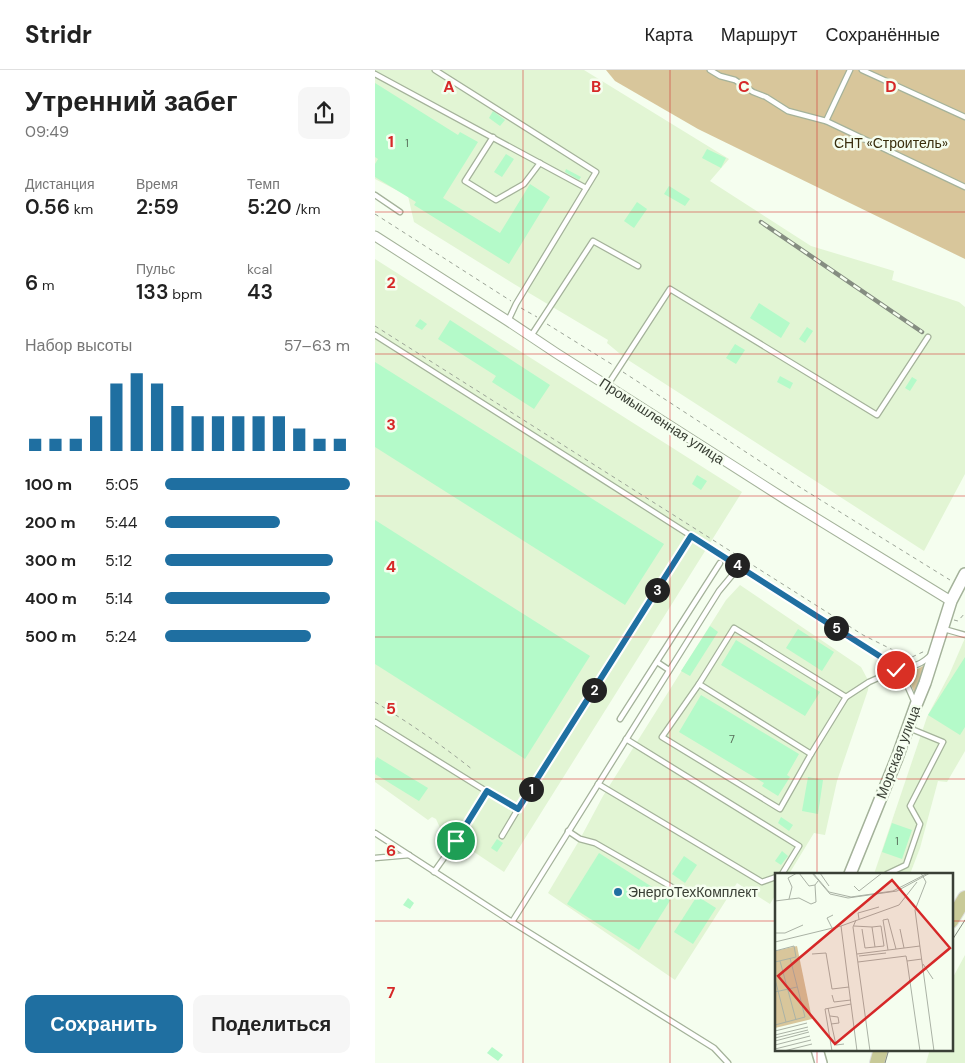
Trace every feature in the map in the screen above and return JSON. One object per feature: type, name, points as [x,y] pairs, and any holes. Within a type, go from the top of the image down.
[{"type":"main road","points":[[953,918],[965,898]]},
{"type":"main road","points":[[877,1063],[881,1050]]},
{"type":"street","name":"Промышленная улица","points":[[375,236],[788,502],[948,600]]},
{"type":"street","name":"Морская улица","points":[[850,873],[925,683],[930,651],[945,623],[948,600],[965,574]]},
{"type":"street","points":[[817,1050],[821,1063]]},
{"type":"lane","points":[[435,70],[595,172],[516,304],[508,321]]},
{"type":"lane","points":[[710,70],[720,76],[735,80],[788,111],[826,121],[965,187]]},
{"type":"lane","points":[[826,121],[850,70]]},
{"type":"lane","points":[[862,70],[965,117]]},
{"type":"lane","points":[[375,74],[586,188]]},
{"type":"lane","points":[[493,137],[465,181],[496,200],[525,184],[541,163]]},
{"type":"lane","points":[[375,195],[400,212]]},
{"type":"lane","points":[[531,336],[593,241],[638,266]]},
{"type":"lane","points":[[607,386],[670,289],[877,414],[928,337]]},
{"type":"lane","points":[[375,335],[892,664],[910,667],[924,662],[930,651]]},
{"type":"lane","points":[[502,836],[691,536]]},
{"type":"lane","points":[[620,719],[720,563]]},
{"type":"lane","points":[[512,922],[719,591],[739,567]]},
{"type":"lane","points":[[945,623],[965,635]]},
{"type":"lane","points":[[846,697],[735,628],[662,737],[780,809],[846,697],[869,682],[896,670]]},
{"type":"lane","points":[[657,662],[669,670]]},
{"type":"lane","points":[[892,664],[907,685],[916,704]]},
{"type":"lane","points":[[699,684],[811,754]]},
{"type":"lane","points":[[375,722],[518,809]]},
{"type":"lane","points":[[889,873],[906,865],[920,824],[910,806],[943,742],[908,727]]},
{"type":"lane","points":[[626,739],[799,846],[783,873]]},
{"type":"lane","points":[[598,784],[762,882],[775,876]]},
{"type":"lane","points":[[434,872],[487,791]]},
{"type":"lane","points":[[568,832],[581,839],[595,843],[683,894]]},
{"type":"lane","points":[[375,833],[512,922],[714,1048],[728,1063]]},
{"type":"lane","points":[[375,858],[409,855]]},
{"type":"path","points":[[375,214],[798,486],[951,580],[948,600]]},
{"type":"path","points":[[375,326],[863,635],[907,657],[930,651]]},
{"type":"path","points":[[945,623],[959,621],[965,613]]},
{"type":"path","points":[[375,702],[418,729],[473,770]]},
{"type":"shaded area","points":[[375,70],[584,70],[729,159],[710,181],[811,246],[894,271],[892,280],[959,302],[965,307],[965,474],[924,551],[625,358],[607,343],[608,340],[414,222],[408,196],[375,179]]},
{"type":"shaded area","points":[[375,259],[742,492],[504,872],[441,830],[436,819],[432,817],[428,820],[375,782]]},
{"type":"shaded area","points":[[740,585],[861,667],[869,682],[868,690],[837,781],[825,835],[814,833],[790,873],[775,873],[775,896],[770,904],[737,883],[675,980],[548,893],[603,796],[726,600]]},
{"type":"shaded area","points":[[965,638],[965,751],[947,782],[938,781],[920,848],[910,873],[874,873],[927,717],[949,675]]},
{"type":"shaded area","points":[[965,955],[965,1063],[926,1063],[930,1050],[953,1050],[953,977]]},
{"type":"green space","name":"СНТ «Строитель»","points":[[606,70],[965,70],[965,259],[698,129],[615,81]]},
{"type":"green space","points":[[923,666],[917,690],[914,692],[908,677],[904,674]]},
{"type":"building","points":[[375,83],[458,135],[460,132],[478,142],[443,198],[500,233],[530,184],[550,197],[509,264],[414,205],[416,202],[375,177],[375,164],[378,159],[375,157]]},
{"type":"building","points":[[493,111],[505,120],[500,126],[489,118]]},
{"type":"building","points":[[707,149],[726,158],[721,168],[702,158]]},
{"type":"building","points":[[506,154],[514,159],[502,177],[494,172]]},
{"type":"building","points":[[566,169],[581,177],[579,180],[565,172]]},
{"type":"building","points":[[669,186],[690,199],[685,206],[664,194]]},
{"type":"building","points":[[637,202],[647,209],[634,228],[624,221]]},
{"type":"building","points":[[759,303],[790,323],[781,338],[750,318]]},
{"type":"building","points":[[420,319],[427,324],[422,330],[415,326]]},
{"type":"building","points":[[450,320],[550,385],[534,409],[492,382],[496,376],[438,339]]},
{"type":"building","points":[[807,327],[813,331],[805,343],[799,339]]},
{"type":"building","points":[[735,344],[745,350],[736,364],[726,358]]},
{"type":"building","points":[[375,362],[664,544],[625,605],[375,447]]},
{"type":"building","points":[[780,376],[793,383],[790,389],[777,382]]},
{"type":"building","points":[[912,377],[917,380],[910,391],[905,388]]},
{"type":"building","points":[[697,475],[707,481],[701,490],[692,484]]},
{"type":"building","points":[[375,520],[590,656],[525,759],[375,664]]},
{"type":"building","points":[[710,626],[718,632],[690,676],[681,671]]},
{"type":"building","points":[[798,629],[834,652],[822,671],[786,648]]},
{"type":"building","points":[[736,640],[820,692],[805,716],[721,665]]},
{"type":"building","points":[[965,657],[965,727],[960,735],[928,715]]},
{"type":"building","points":[[701,695],[799,754],[787,775],[790,777],[778,796],[762,786],[764,783],[679,732]]},
{"type":"building","points":[[377,757],[428,788],[419,801],[375,774],[375,761]]},
{"type":"building","points":[[808,777],[823,780],[818,814],[802,811]]},
{"type":"building","points":[[781,817],[793,825],[789,831],[778,823]]},
{"type":"building","points":[[892,823],[912,830],[902,859],[882,852]]},
{"type":"building","points":[[497,839],[503,843],[497,852],[491,848]]},
{"type":"building","points":[[782,851],[788,856],[781,865],[775,861]]},
{"type":"building","points":[[599,853],[671,899],[639,950],[567,904]]},
{"type":"building","points":[[684,856],[697,865],[685,883],[672,874]]},
{"type":"building","points":[[697,896],[716,908],[693,944],[674,932]]},
{"type":"building","points":[[408,898],[414,903],[410,909],[403,905]]},
{"type":"building","points":[[492,1047],[503,1055],[498,1061],[487,1053]]},
{"type":"tram line","points":[[953,939],[965,920]]},
{"type":"tram line","points":[[885,1063],[889,1050]]},
{"type":"railway","points":[[761,222],[922,332]]},
{"type":"place","name":"ЭнергоТехКомплект","points":[[618,892]]},
{"type":"route","points":[[456,841],[487,791],[518,809],[691,536],[892,664],[896,670]]}]
